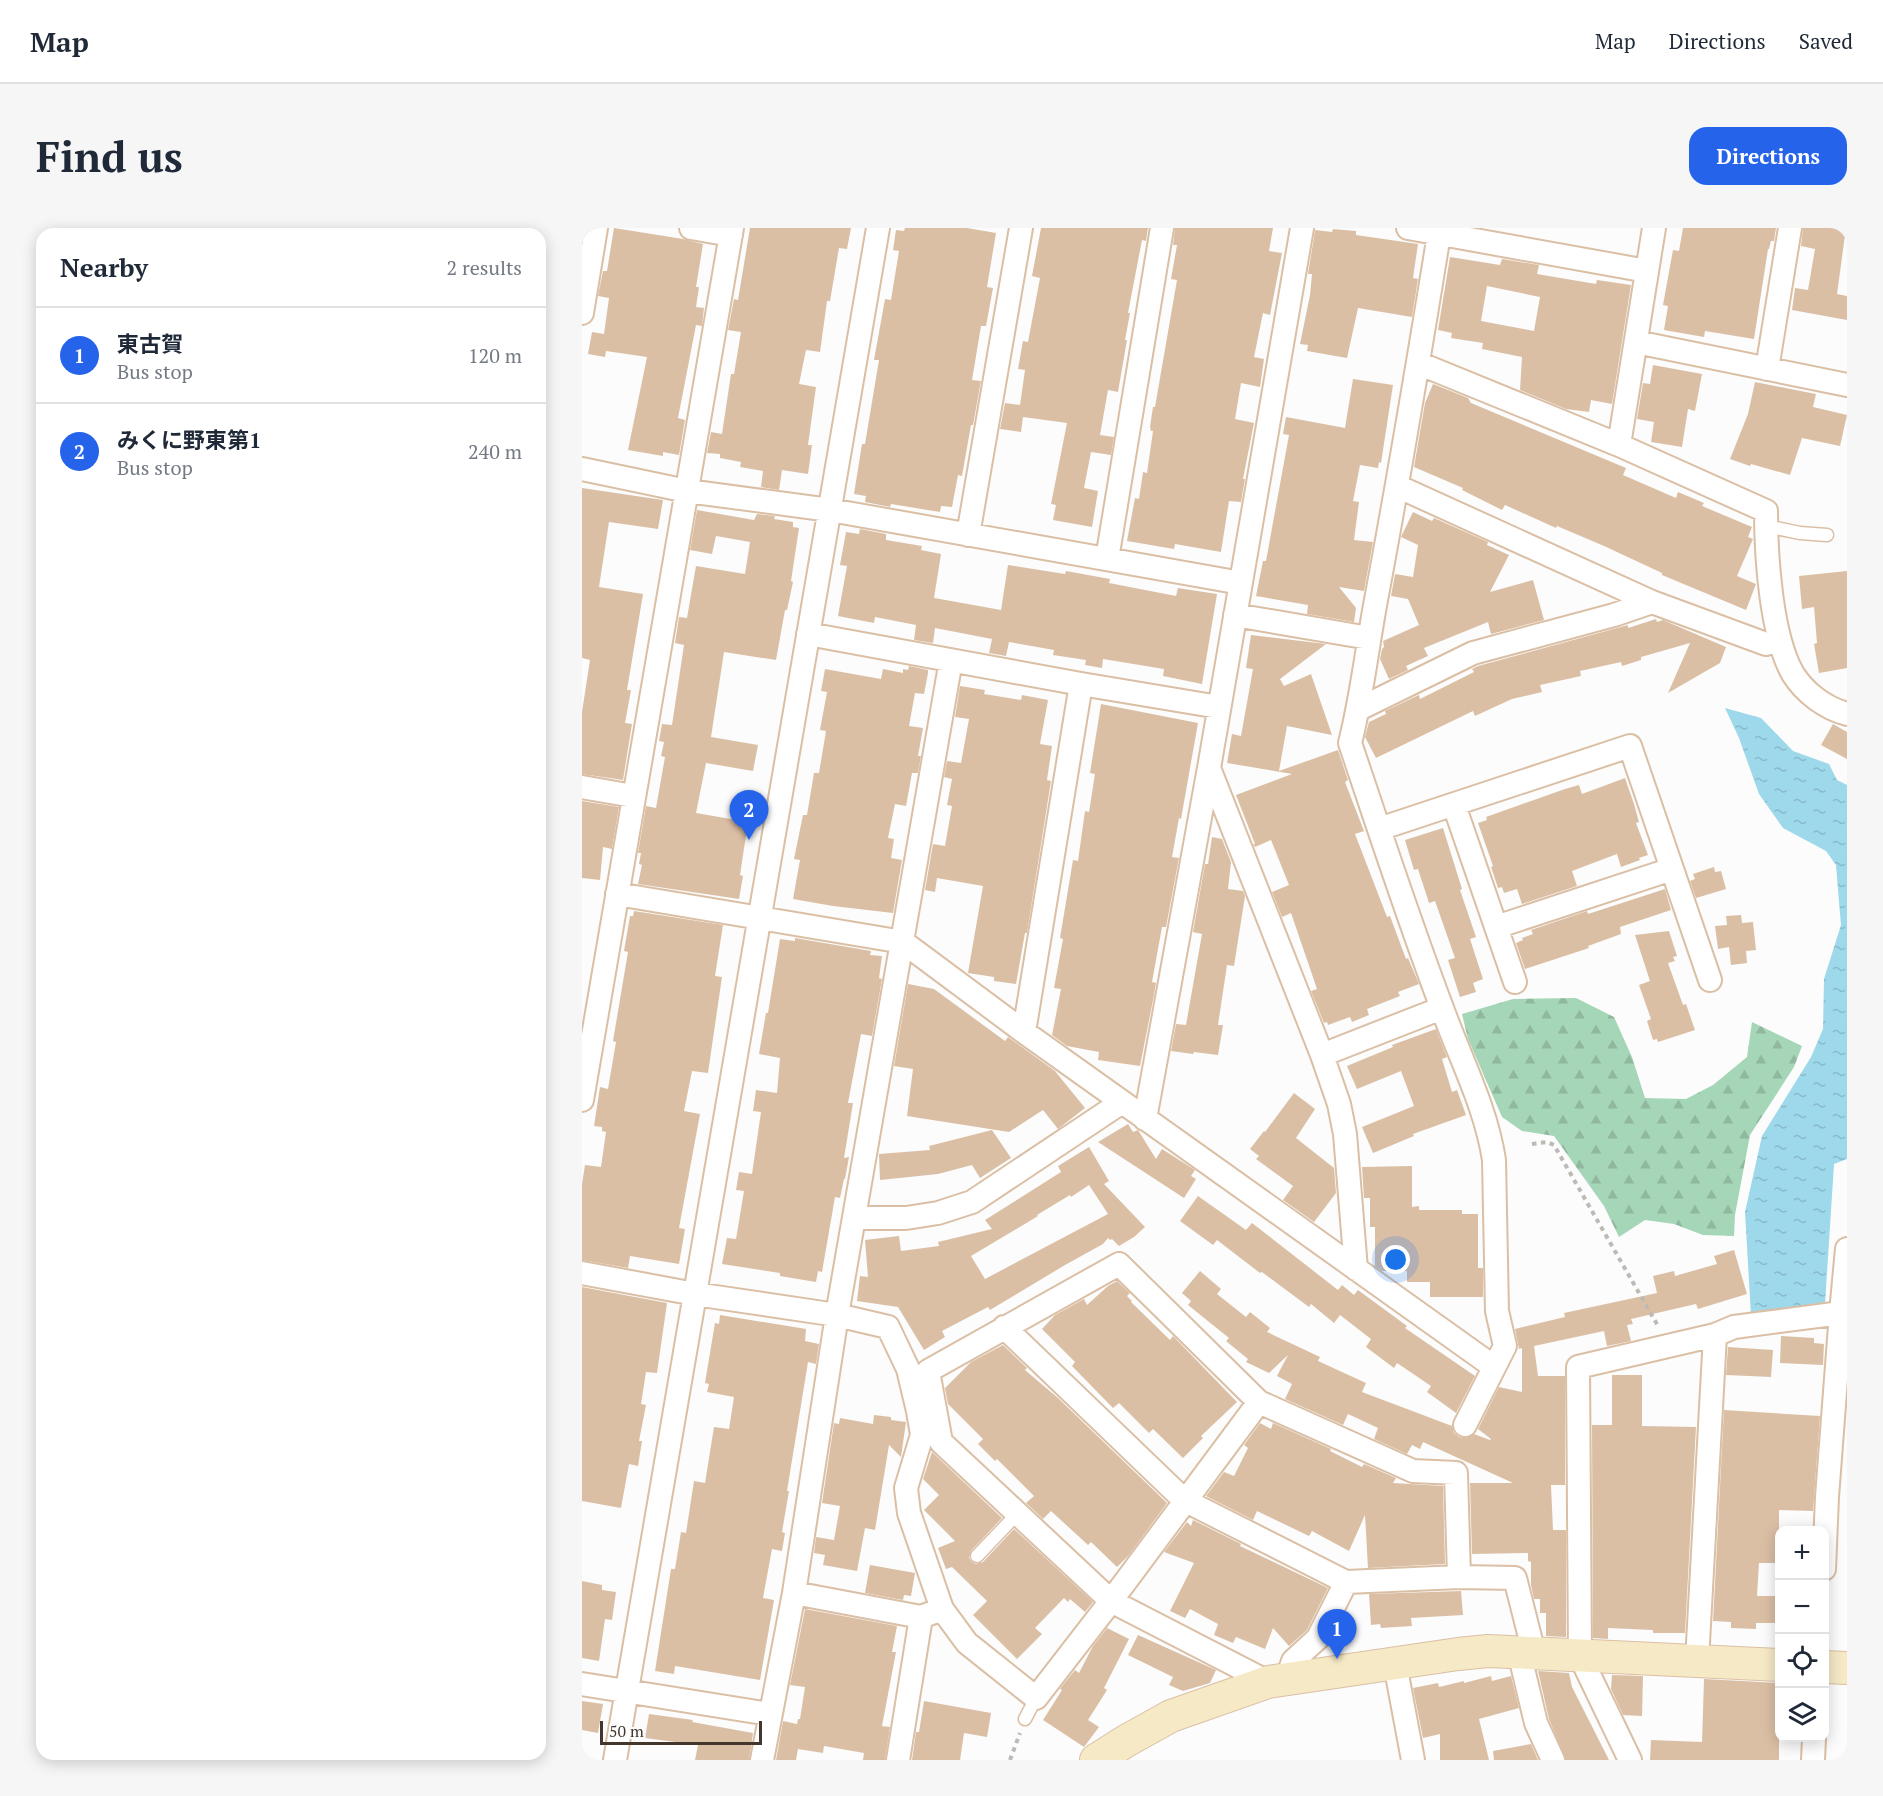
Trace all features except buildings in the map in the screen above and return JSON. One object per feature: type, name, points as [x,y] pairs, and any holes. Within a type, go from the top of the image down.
[{"type":"street","points":[[582,313],[597,228]]},
{"type":"street","points":[[582,1100],[731,232],[690,228]]},
{"type":"street","points":[[615,1760],[878,228]]},
{"type":"street","points":[[968,535],[1021,228]]},
{"type":"street","points":[[1107,560],[1162,228]]},
{"type":"street","points":[[1145,1119],[1209,768],[1302,228]]},
{"type":"street","points":[[1408,228],[1439,231],[1647,271]]},
{"type":"street","points":[[1619,445],[1654,228]]},
{"type":"street","points":[[1767,369],[1790,228]]},
{"type":"street","points":[[1439,231],[1397,486],[1369,638],[1359,709],[1350,743],[1442,1008],[1490,1137],[1494,1160],[1497,1311],[1505,1346],[1465,1425]]},
{"type":"street","points":[[1636,342],[1847,386]]},
{"type":"street","points":[[1418,363],[1619,445],[1766,512],[1769,565],[1779,639],[1793,674],[1806,689],[1825,706],[1846,713]]},
{"type":"street","points":[[582,469],[687,491],[830,510],[1241,583]]},
{"type":"street","points":[[1397,486],[1652,602],[1766,644],[1779,639]]},
{"type":"street","points":[[1359,709],[1473,653],[1614,615],[1652,602]]},
{"type":"street","points":[[1235,615],[1369,638]]},
{"type":"street","points":[[808,634],[1219,707]]},
{"type":"street","points":[[762,1760],[794,1593],[837,1315],[951,660]]},
{"type":"street","points":[[1023,1032],[1081,684]]},
{"type":"street","points":[[1379,829],[1630,746],[1710,980]]},
{"type":"street","points":[[1209,768],[1322,1055],[1339,1104],[1345,1134],[1356,1269]]},
{"type":"street","points":[[582,787],[633,796]]},
{"type":"street","points":[[1454,805],[1515,982]]},
{"type":"street","points":[[1496,927],[1672,869]]},
{"type":"street","points":[[617,894],[903,942],[1023,1032],[1494,1367]]},
{"type":"street","points":[[1322,1055],[1442,1008]]},
{"type":"street","points":[[855,1218],[906,1218],[938,1213],[972,1202],[1122,1102]]},
{"type":"street","points":[[1829,1541],[1837,1497],[1841,1313],[1847,1257]]},
{"type":"street","points":[[1277,1681],[1111,1601],[941,1442],[928,1371],[1119,1264],[1259,1402],[1413,1471],[1456,1473],[1459,1577]]},
{"type":"street","points":[[582,1273],[695,1294],[837,1315],[888,1327],[908,1369],[922,1435],[906,1488],[909,1513],[932,1613],[898,1760]]},
{"type":"street","points":[[1630,1760],[1580,1656],[1578,1367],[1714,1335],[1734,1327],[1841,1313]]},
{"type":"street","points":[[1004,1327],[1184,1500],[1346,1582],[1459,1577],[1515,1578],[1536,1723],[1553,1760]]},
{"type":"street","points":[[1697,1661],[1714,1335]]},
{"type":"street","points":[[794,1593],[932,1613],[1036,1698],[1259,1402]]},
{"type":"street","points":[[1277,1681],[1293,1661],[1318,1638],[1346,1582]]},
{"type":"street","points":[[1096,1760],[1172,1716],[1277,1681],[1395,1664],[1488,1651],[1775,1665]]},
{"type":"street","points":[[1395,1664],[1413,1760]]},
{"type":"street","points":[[1829,1667],[1847,1668]]},
{"type":"street","points":[[582,1684],[770,1714]]},
{"type":"street","points":[[1813,1760],[1814,1742]]},
{"type":"lane","points":[[1766,526],[1800,533],[1827,535]]},
{"type":"lane","points":[[977,1556],[1018,1514]]},
{"type":"lane","points":[[1025,1719],[1036,1698]]},
{"type":"path","points":[[1532,1144],[1547,1142],[1554,1145],[1669,1345]]},
{"type":"path","points":[[1010,1760],[1025,1719]]},
{"type":"green space","points":[[1576,998],[1614,1017],[1632,1057],[1645,1098],[1686,1099],[1713,1085],[1747,1057],[1752,1022],[1802,1046],[1794,1067],[1750,1135],[1735,1215],[1734,1236],[1703,1235],[1674,1224],[1645,1220],[1619,1237],[1604,1206],[1554,1136],[1522,1131],[1502,1117],[1468,1039],[1462,1014],[1513,999]]},
{"type":"water","points":[[1725,708],[1761,718],[1793,751],[1829,764],[1837,780],[1847,785],[1847,1159],[1834,1164],[1825,1304],[1751,1315],[1745,1212],[1762,1136],[1811,1057],[1823,1029],[1824,979],[1841,925],[1836,865],[1826,851],[1783,828],[1759,794],[1739,738]]},
{"type":"place","name":"みくに野東第1","points":[[749,840]]},
{"type":"place","name":"東古賀","points":[[1337,1659]]}]
